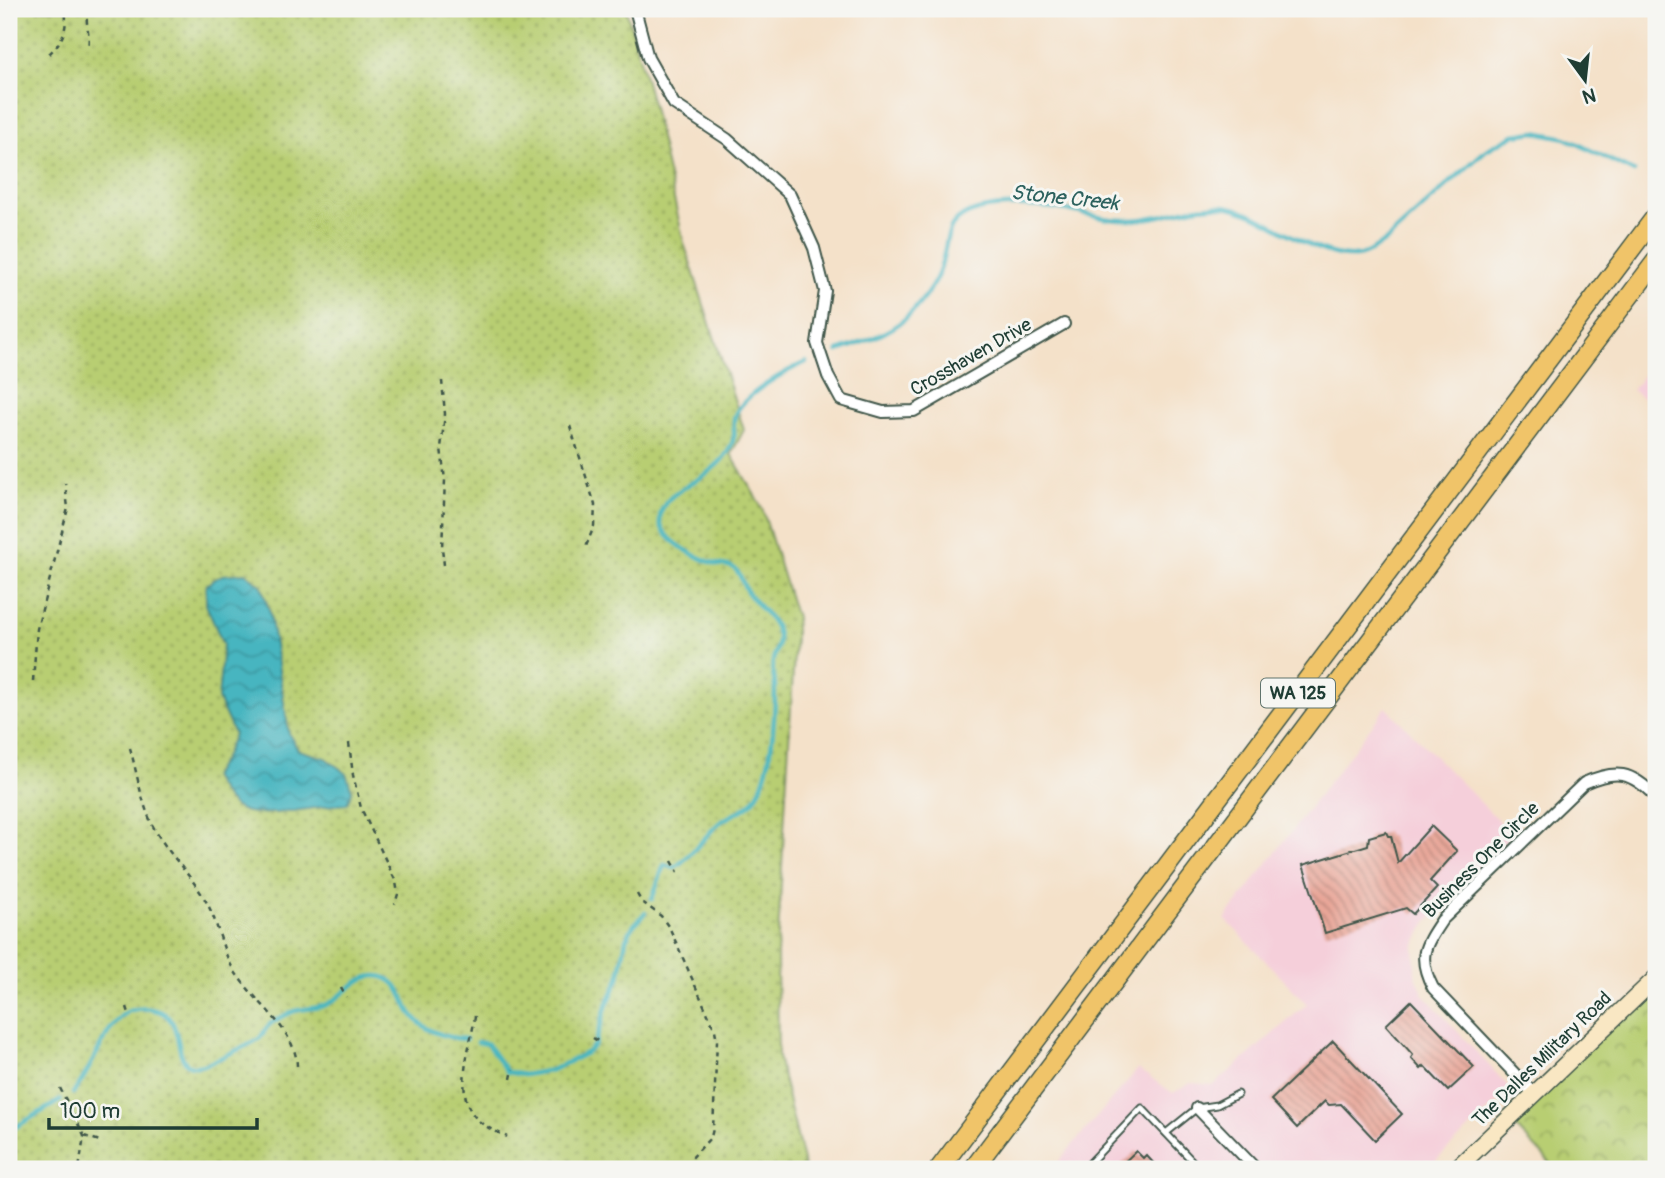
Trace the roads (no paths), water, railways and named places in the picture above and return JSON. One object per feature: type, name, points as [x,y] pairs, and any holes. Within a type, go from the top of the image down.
[{"type":"main road","name":"WA 125","points":[[939,1169],[1656,216]]},
{"type":"main road","name":"WA 125","points":[[973,1169],[1656,261]]},
{"type":"main road","name":"The Dalles Military Road","points":[[1456,1169],[1656,978]]},
{"type":"street","name":"Crosshaven Drive","points":[[635,9],[648,58],[674,104],[727,139],[790,195],[814,248],[825,291],[817,343],[828,376],[841,400],[883,412],[914,411],[1064,324]]},
{"type":"street","name":"Business One Circle","points":[[1534,1094],[1433,988],[1424,970],[1424,946],[1442,920],[1584,783],[1603,775],[1629,775],[1656,797]]},
{"type":"street","points":[[1197,1108],[1256,1169]]},
{"type":"lane","points":[[1166,1133],[1197,1108],[1216,1105],[1238,1094]]},
{"type":"lane","points":[[1084,1169],[1142,1108],[1200,1169]]},
{"type":"water","points":[[245,573],[261,585],[270,613],[289,734],[298,750],[325,758],[346,773],[352,791],[347,804],[277,813],[251,813],[232,804],[212,777],[234,734],[218,699],[223,644],[206,605],[206,585],[222,575]]},
{"type":"waterway","name":"Stone Creek","points":[[838,351],[882,334],[910,314],[936,278],[952,227],[966,214],[978,210],[1000,206],[1034,206],[1130,220],[1199,207],[1223,206],[1256,217],[1310,245],[1345,256],[1361,255],[1388,239],[1486,150],[1514,135],[1535,132],[1566,138],[1634,172]]},
{"type":"waterway","name":"Stone Creek","points":[[652,899],[664,865],[678,865],[719,823],[750,804],[760,789],[769,761],[775,699],[773,664],[778,645],[773,623],[749,594],[736,570],[700,558],[682,548],[662,527],[661,512],[670,498],[706,474],[724,458],[734,436],[735,415],[747,399],[777,377],[806,362]]},
{"type":"waterway","name":"Stone Creek","points":[[477,1042],[487,1044],[507,1072],[524,1075],[552,1070],[588,1052],[595,1044],[606,1007],[619,978],[626,939],[645,913]]},
{"type":"waterway","name":"Stone Creek","points":[[73,1093],[113,1025],[129,1011],[148,1009],[167,1016],[174,1025],[183,1059],[189,1065],[200,1066],[256,1040],[274,1021],[296,1010],[328,1004],[353,985],[374,976],[389,979],[394,983],[411,1013],[422,1025],[443,1035],[466,1039]]},
{"type":"waterway","name":"Stone Creek","points":[[9,1131],[61,1100]]}]
